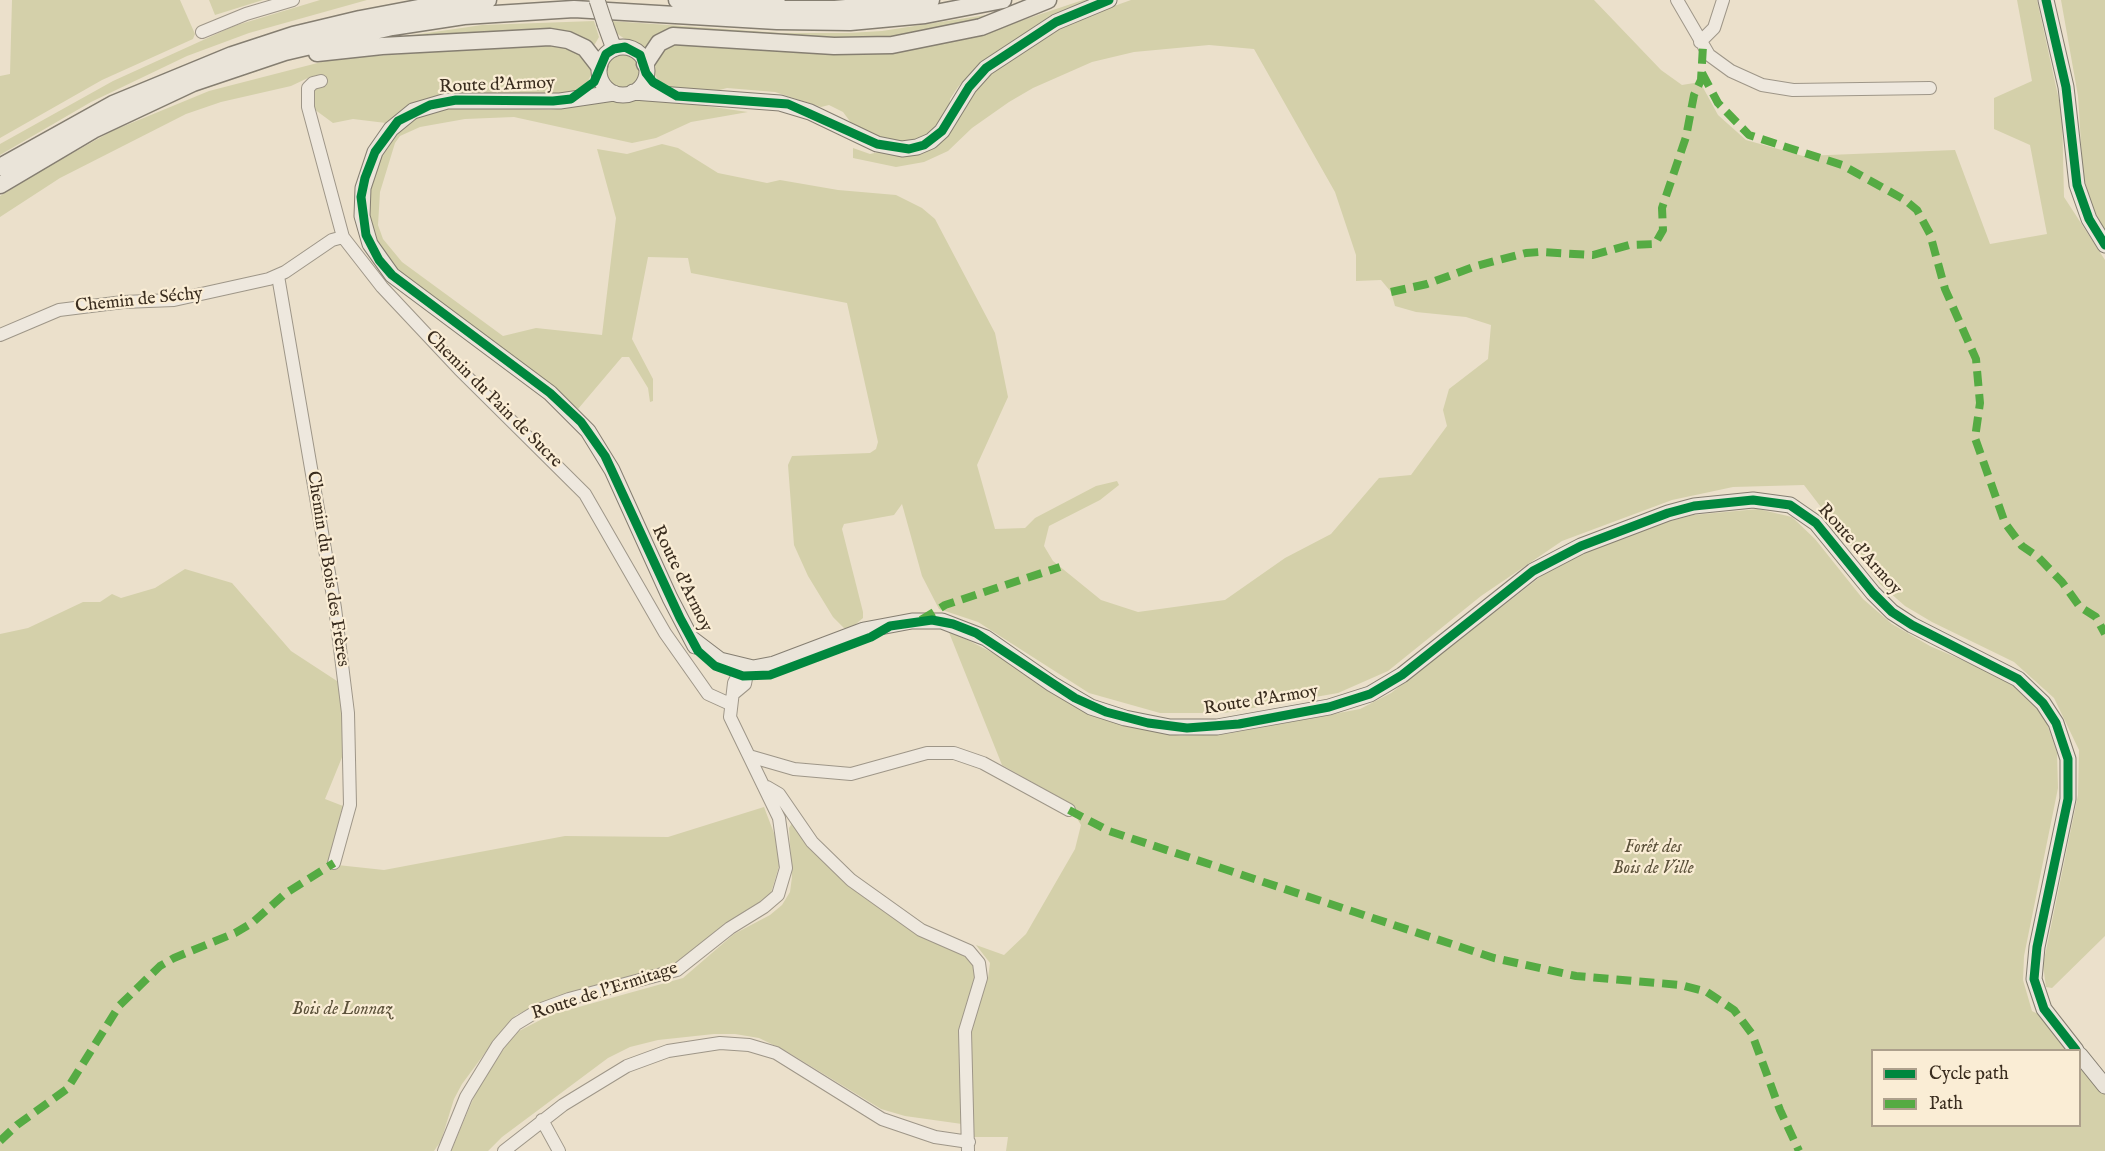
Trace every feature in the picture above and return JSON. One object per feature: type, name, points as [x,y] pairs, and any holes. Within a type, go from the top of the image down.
[{"type":"highway","points":[[0,168],[79,121],[146,89],[241,52],[406,0]]},
{"type":"highway","points":[[322,27],[415,9],[488,0]]},
{"type":"highway","points":[[677,0],[784,8],[836,9],[931,0]]},
{"type":"highway","points":[[0,185],[66,144],[193,83],[319,43],[392,27],[492,13],[612,9],[777,21],[850,22],[925,15],[1003,0]]},
{"type":"highway","points":[[646,69],[655,46],[673,36],[834,46],[892,45],[961,32],[1048,0]]},
{"type":"highway","points":[[254,62],[357,48],[550,37],[567,40],[585,48],[599,70]]},
{"type":"main road","points":[[597,0],[614,49]]},
{"type":"main road","points":[[633,92],[788,104],[877,144],[894,148],[917,147],[931,141],[942,131],[969,87],[986,68],[1056,22],[1109,0]]},
{"type":"main road","points":[[2046,0],[2066,87],[2077,185],[2089,219],[2105,245]]},
{"type":"main road","points":[[646,69],[641,86],[623,95],[614,93],[605,87],[599,70],[604,56],[614,49],[632,49],[640,55],[656,85],[676,96]]},
{"type":"main road","name":"Route d'Armoy","points":[[571,99],[589,87],[599,70]]},
{"type":"main road","name":"Route d'Armoy","points":[[614,93],[571,99],[447,101],[421,108],[405,116],[379,143],[368,169],[361,197],[363,226],[374,252],[392,274],[550,393],[588,430],[616,478],[691,638],[704,658],[721,669],[744,672],[779,672],[871,637],[890,626],[921,620],[953,624],[986,638],[1052,684],[1091,707],[1159,725],[1187,728],[1217,727],[1329,707],[1370,694],[1402,675],[1533,571],[1581,546],[1695,506],[1753,500],[1790,505],[1816,523],[1873,593],[1892,612],[1923,631],[2018,679],[2037,694],[2056,723],[2068,759],[2068,799],[2037,947],[2034,979],[2044,1009],[2075,1049]]},
{"type":"main road","points":[[2081,1057],[2105,1086]]},
{"type":"street","points":[[202,32],[260,9],[293,0]]},
{"type":"street","points":[[1677,0],[1709,55],[1726,68],[1772,88],[1929,88]]},
{"type":"street","points":[[1700,42],[1714,28],[1723,0]]},
{"type":"street","name":"Chemin du Pain de Sucre","points":[[321,81],[313,83],[308,88],[310,121],[343,237],[371,275],[435,344],[585,494],[664,633],[708,694],[732,699]]},
{"type":"street","name":"Chemin de Séchy","points":[[0,336],[60,310],[181,298],[278,276],[332,240],[343,237]]},
{"type":"street","name":"Chemin du Bois des Frères","points":[[278,276],[335,608],[348,713],[350,806],[334,863]]},
{"type":"street","points":[[504,1151],[542,1120],[614,1073],[640,1060],[681,1048],[735,1043],[763,1048],[789,1060],[846,1098],[891,1123],[968,1146],[965,1030],[981,978],[979,963],[969,951],[921,930],[851,880],[812,842],[779,794],[767,788],[732,723],[732,699],[744,672]]},
{"type":"street","points":[[749,756],[794,769],[851,774],[927,753],[954,753],[983,763],[1069,810]]},
{"type":"street","name":"Route de l'Ermitage","points":[[444,1151],[466,1097],[498,1045],[516,1024],[539,1010],[569,999],[677,970],[730,928],[772,902],[778,895],[785,878],[785,851],[779,818],[767,788]]},
{"type":"street","points":[[542,1120],[559,1151]]},
{"type":"green space","points":[[12,0],[180,0],[195,34],[193,39],[102,80],[0,138],[0,76],[10,74]]},
{"type":"green space","points":[[209,0],[263,0],[215,15]]},
{"type":"green space","points":[[320,0],[367,0],[249,33],[187,56],[91,102],[0,155],[0,144],[113,81],[234,26]]},
{"type":"green space","points":[[1088,0],[1052,16],[978,65],[950,99],[949,111],[936,130],[916,141],[893,143],[855,128],[843,112],[829,105],[821,107],[775,92],[727,88],[712,92],[669,88],[659,82],[652,69],[652,64],[666,44],[826,53],[900,51],[969,38]]},
{"type":"green space","points":[[1131,0],[1594,0],[1661,70],[1682,85],[1700,82],[1718,115],[1746,140],[1803,156],[1955,150],[1990,244],[2047,234],[2030,145],[1994,129],[1994,98],[2032,81],[2017,0],[2037,0],[2062,114],[2064,197],[2105,260],[2105,936],[2052,988],[2046,987],[2043,965],[2078,795],[2079,750],[2054,698],[2014,662],[1932,622],[1905,606],[1880,584],[1804,485],[1733,487],[1672,500],[1562,541],[1481,596],[1388,671],[1338,693],[1224,713],[1160,713],[1089,693],[978,622],[939,609],[922,576],[902,504],[894,515],[844,524],[842,529],[863,618],[850,629],[844,628],[833,617],[808,576],[794,545],[788,465],[792,456],[870,453],[876,449],[878,442],[847,303],[691,273],[688,258],[648,257],[632,339],[653,379],[653,401],[650,402],[648,388],[629,357],[622,357],[578,409],[403,277],[379,250],[368,217],[370,186],[380,158],[390,140],[423,114],[453,107],[551,110],[635,97],[700,103],[706,106],[748,112],[691,122],[656,138],[632,143],[514,117],[465,119],[420,127],[400,136],[395,143],[380,192],[378,225],[383,239],[402,262],[503,336],[536,328],[602,335],[616,218],[597,149],[627,154],[662,144],[678,148],[718,173],[767,183],[780,180],[838,190],[896,195],[922,208],[935,219],[995,333],[1008,397],[977,465],[995,529],[1025,528],[1035,518],[1096,486],[1117,481],[1119,485],[1100,500],[1049,526],[1044,546],[1053,561],[1101,600],[1138,612],[1225,600],[1285,558],[1331,534],[1379,478],[1411,475],[1447,426],[1443,410],[1449,389],[1488,359],[1491,325],[1466,317],[1416,312],[1395,306],[1391,292],[1381,280],[1356,281],[1356,255],[1335,192],[1254,49],[1209,45],[1134,52],[1092,62],[1033,88],[1009,102],[972,128],[948,151],[924,162],[896,167],[853,158],[853,148],[870,154],[883,151],[908,154],[996,69],[1053,31],[1075,20]]},
{"type":"green space","points":[[2061,0],[2105,0],[2105,232],[2092,207],[2083,175],[2078,96]]},
{"type":"green space","points":[[999,13],[1001,15],[877,42],[680,32],[646,53],[616,33],[611,21],[781,33],[849,33],[882,31]]},
{"type":"green space","points":[[594,21],[599,37],[592,49],[588,45],[386,39],[482,25]]},
{"type":"green space","points":[[543,44],[579,50],[593,71],[586,85],[571,93],[552,95],[447,94],[413,104],[386,123],[353,119],[333,123],[314,109],[310,77],[291,86],[221,102],[186,114],[60,178],[0,217],[0,196],[51,165],[112,131],[209,91],[333,59]]},
{"type":"green space","points":[[622,53],[634,59],[640,71],[634,83],[622,89],[610,83],[604,71],[610,59]]},
{"type":"green space","name":"Forêt des Bois de Ville","points":[[1758,509],[1792,517],[1815,539],[1863,599],[1892,624],[1930,646],[2017,684],[2040,704],[2057,753],[2058,788],[2024,956],[2023,980],[2032,1011],[2038,1014],[2069,1049],[1871,1049],[1871,1127],[2081,1127],[2081,1064],[2105,1095],[2105,1151],[1006,1151],[1008,1137],[972,1137],[970,1037],[974,1017],[988,978],[990,963],[976,945],[1004,955],[1026,934],[1075,849],[1081,825],[1067,802],[1002,765],[948,630],[999,656],[1079,707],[1122,725],[1181,736],[1226,734],[1360,709],[1391,693],[1558,563],[1648,527],[1693,515]]},
{"type":"green space","name":"Bois de Lonnaz","points":[[185,569],[232,583],[291,651],[340,683],[345,750],[325,799],[343,806],[328,864],[384,870],[565,836],[668,837],[764,807],[777,841],[779,866],[771,893],[728,922],[677,963],[657,971],[588,987],[544,1002],[516,1015],[462,1084],[454,1099],[441,1141],[434,1151],[0,1151],[0,634],[28,628],[83,602],[100,602],[112,594],[121,598],[155,588]]},
{"type":"green space","points":[[792,823],[811,849],[973,962],[976,982],[962,1020],[959,1039],[965,1119],[962,1124],[905,1116],[881,1109],[786,1051],[759,1038],[735,1034],[714,1034],[658,1040],[630,1047],[608,1058],[502,1137],[488,1151],[451,1151],[477,1090],[507,1044],[519,1031],[550,1015],[683,978],[734,934],[770,915],[782,905],[790,892],[792,877],[789,828]]},
{"type":"marked path","points":[[1391,292],[1427,284],[1476,266],[1526,253],[1593,255],[1629,245],[1655,244],[1663,230],[1662,208],[1686,137],[1694,95],[1701,80],[1703,46]]},
{"type":"marked path","points":[[1702,73],[1718,103],[1749,135],[1842,165],[1905,200],[1917,210],[1930,234],[1945,289],[1976,359],[1980,403],[1975,438],[2005,523],[2022,546],[2038,557],[2062,582],[2080,607],[2096,617],[2105,634]]},
{"type":"marked path","points":[[921,620],[945,605],[1060,567]]},
{"type":"marked path","points":[[1069,810],[1109,831],[1494,958],[1576,976],[1681,985],[1707,992],[1734,1010],[1752,1034],[1780,1110],[1799,1151]]},
{"type":"marked path","points":[[0,1141],[17,1125],[67,1089],[119,1006],[160,966],[235,933],[252,923],[286,893],[334,863]]},
{"type":"cycle path","points":[[1109,0],[1056,22],[986,68],[969,87],[942,131],[924,145],[909,149],[877,144],[788,104],[677,96],[653,82],[646,73],[640,55],[625,47],[614,49],[606,54],[594,82],[571,99],[553,101],[456,100],[430,105],[398,121],[375,152],[365,178],[361,197],[366,235],[379,260],[392,275],[550,393],[581,422],[605,456],[680,618],[698,651],[715,666],[743,676],[770,675],[871,637],[890,626],[932,620],[953,624],[976,633],[1075,698],[1106,712],[1148,723],[1187,728],[1239,724],[1329,707],[1370,694],[1402,675],[1533,571],[1581,546],[1668,513],[1694,506],[1753,500],[1790,505],[1816,523],[1873,593],[1892,612],[1912,625],[2018,679],[2043,703],[2056,723],[2068,759],[2068,799],[2037,947],[2034,979],[2044,1009],[2075,1049]]},
{"type":"cycle path","points":[[2046,0],[2066,87],[2077,185],[2089,219],[2105,245]]}]
